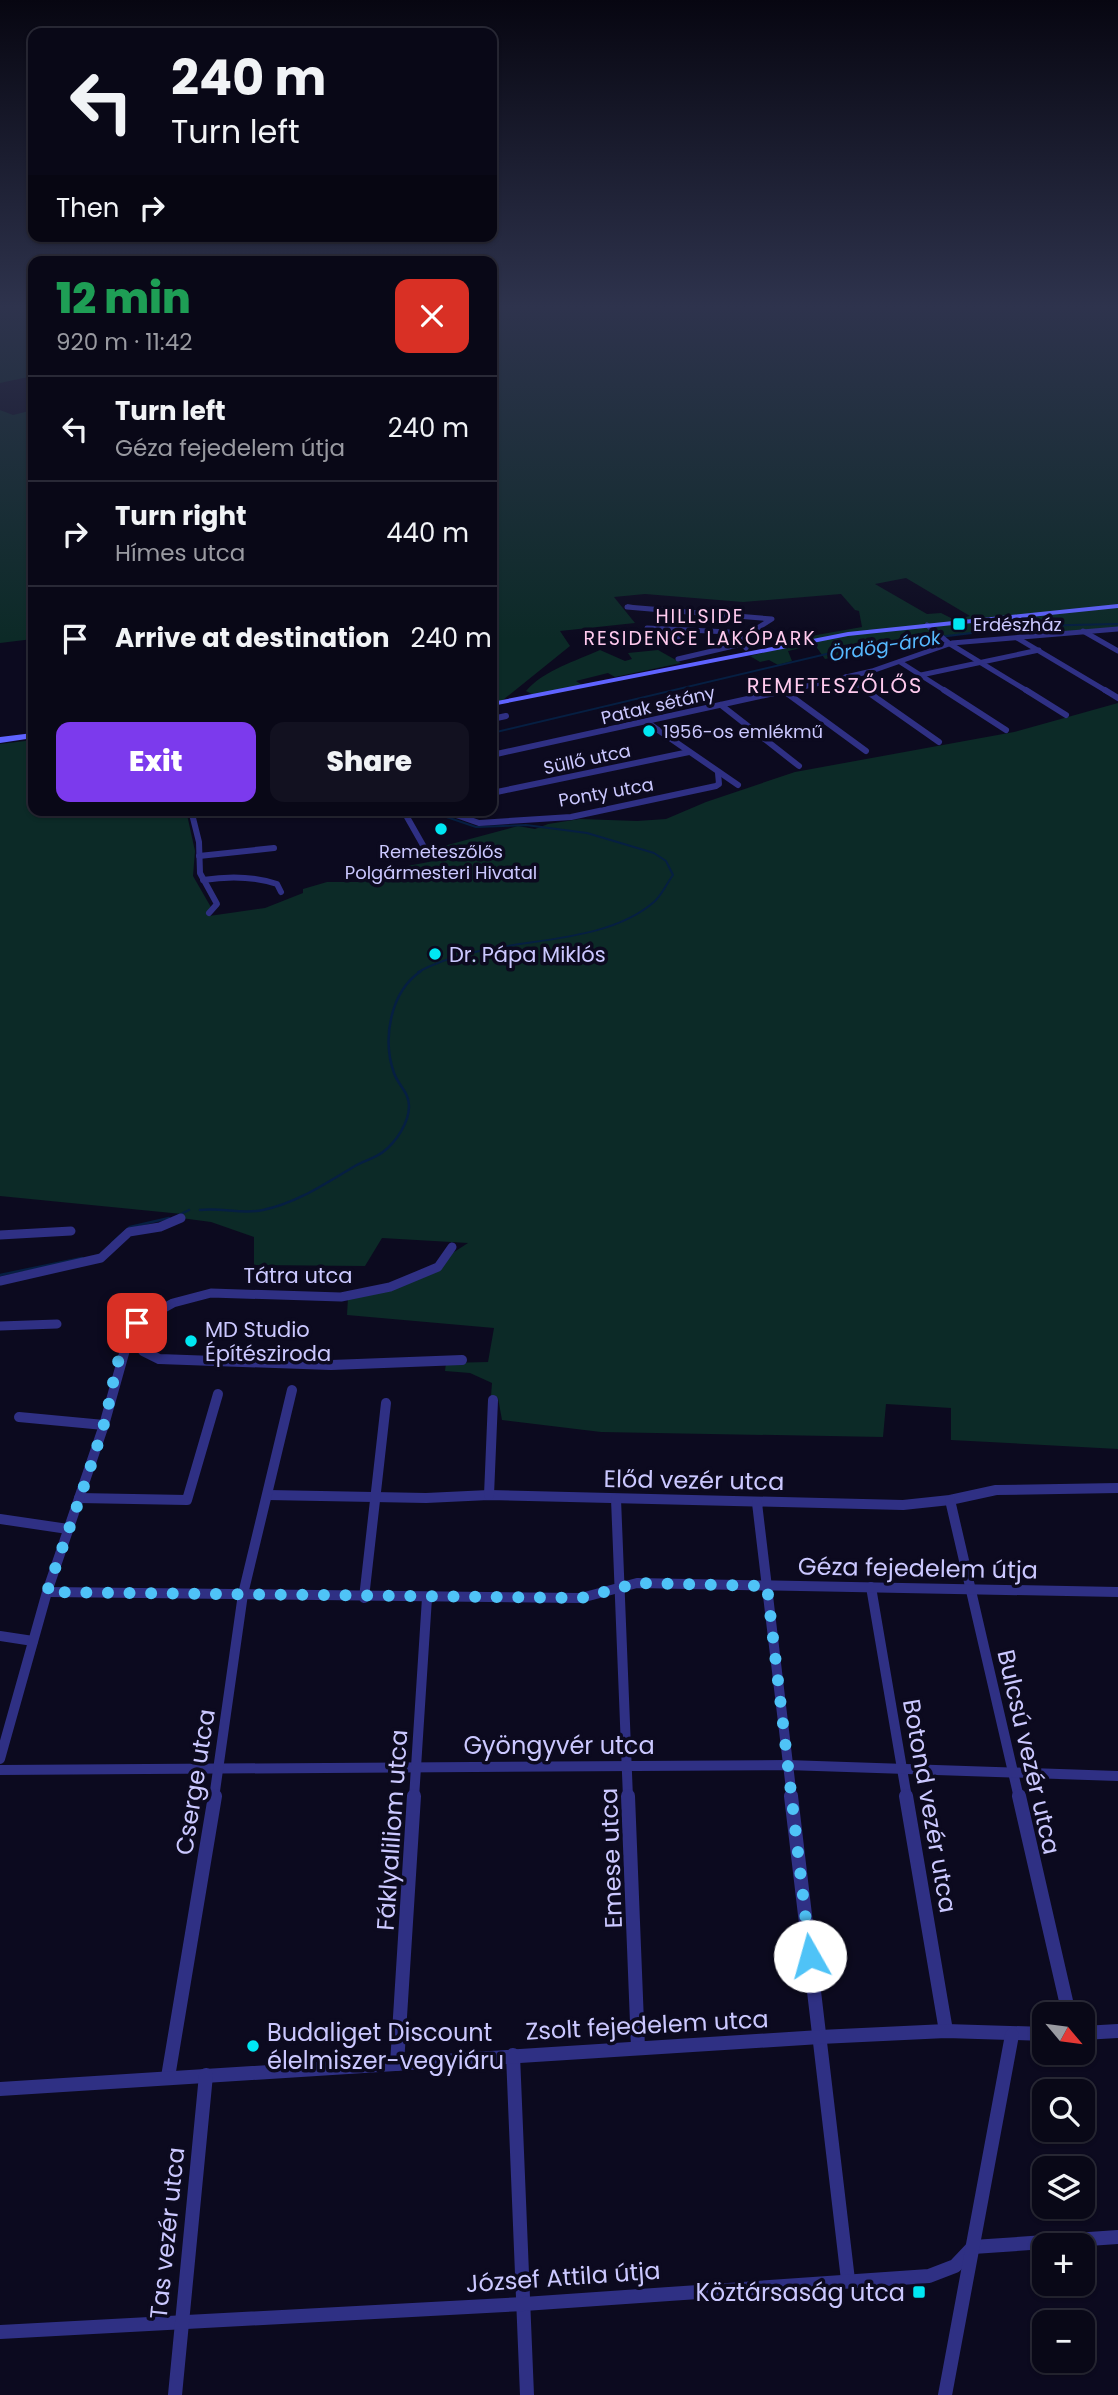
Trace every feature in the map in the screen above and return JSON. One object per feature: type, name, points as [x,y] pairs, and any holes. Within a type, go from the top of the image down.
[{"type":"street","points":[[662,610],[631,605],[627,607],[631,609],[760,616],[773,620],[742,639],[744,646],[678,659]]},
{"type":"street","points":[[497,703],[814,640],[927,625],[1118,606]]},
{"type":"street","points":[[927,625],[950,644],[1066,715]]},
{"type":"street","points":[[647,628],[749,633]]},
{"type":"street","name":"Patak sétány","points":[[497,754],[648,723],[846,677],[950,644],[1118,629]]},
{"type":"street","points":[[661,640],[701,631]]},
{"type":"street","points":[[1083,631],[1118,651]]},
{"type":"street","points":[[1016,637],[1118,698]]},
{"type":"street","points":[[921,675],[1039,650]]},
{"type":"street","points":[[900,662],[1006,730]]},
{"type":"street","points":[[846,677],[939,742]]},
{"type":"street","points":[[784,691],[866,751]]},
{"type":"street","points":[[721,705],[799,766]]},
{"type":"street","points":[[497,718],[506,716]]},
{"type":"street","points":[[648,723],[738,785]]},
{"type":"street","points":[[0,740],[28,737]]},
{"type":"street","name":"Süllő utca","points":[[497,792],[689,752]]},
{"type":"street","name":"Ponty utca","points":[[457,816],[470,821],[485,822],[583,816],[716,786],[719,784],[718,773]]},
{"type":"street","points":[[195,816],[199,842],[198,867],[202,880],[217,904],[209,914]]},
{"type":"street","points":[[406,816],[424,847]]},
{"type":"street","points":[[199,856],[274,848]]},
{"type":"street","points":[[202,880],[231,877],[270,882],[277,884],[281,892]]},
{"type":"street","points":[[0,1281],[101,1258],[132,1231],[160,1227],[181,1218]]},
{"type":"street","points":[[0,1235],[71,1231]]},
{"type":"street","name":"Tátra utca","points":[[137,1323],[173,1303],[211,1293],[341,1297],[390,1287],[438,1266],[452,1247]]},
{"type":"street","points":[[137,1323],[143,1351],[159,1359],[319,1365],[462,1360]]},
{"type":"street","points":[[0,1759],[47,1592],[104,1425],[122,1354],[130,1332],[137,1323]]},
{"type":"street","points":[[0,1326],[57,1324]]},
{"type":"street","name":"Cserge utca","points":[[168,2077],[219,1769],[243,1594],[292,1390]]},
{"type":"street","points":[[79,1498],[187,1500],[218,1394]]},
{"type":"street","points":[[489,1495],[494,1400]]},
{"type":"street","points":[[364,1598],[386,1404]]},
{"type":"street","points":[[19,1417],[104,1425]]},
{"type":"street","name":"Előd vezér utca","points":[[268,1495],[426,1498],[489,1495],[903,1505],[950,1500],[996,1490],[1118,1488]]},
{"type":"street","name":"Emese utca","points":[[616,1499],[629,1766],[638,2048]]},
{"type":"street","name":"Bulcsú vezér utca","points":[[950,1500],[1066,2002]]},
{"type":"street","points":[[757,1503],[848,2280]]},
{"type":"street","points":[[0,1518],[68,1529]]},
{"type":"street","name":"Géza fejedelem útja","points":[[47,1592],[364,1598],[581,1598],[638,1583],[1118,1592]]},
{"type":"street","name":"Botond vezér utca","points":[[871,1587],[946,2031]]},
{"type":"street","name":"Fáklyaliliom utca","points":[[397,2064],[427,1598]]},
{"type":"street","points":[[0,1636],[33,1641]]},
{"type":"street","name":"Gyöngyvér utca","points":[[0,1770],[787,1765],[1118,1776]]},
{"type":"street","name":"Zsolt fejedelem utca","points":[[0,2090],[168,2077],[820,2037],[946,2031],[1032,2034]]},
{"type":"street","points":[[1096,2032],[1118,2031]]},
{"type":"street","points":[[944,2395],[1012,2035]]},
{"type":"street","points":[[513,2055],[527,2395]]},
{"type":"street","name":"Tas vezér utca","points":[[175,2395],[206,2076]]},
{"type":"street","points":[[973,2247],[1118,2237]]},
{"type":"street","name":"József Attila útja","points":[[0,2332],[181,2320],[524,2304],[929,2276],[955,2266],[973,2247]]},
{"type":"green space","points":[[0,416],[28,416],[28,640],[0,643]]},
{"type":"green space","points":[[497,416],[1118,416],[1118,628],[1058,633],[1050,625],[910,640],[825,659],[815,645],[788,651],[792,661],[778,665],[769,660],[760,662],[750,656],[812,641],[811,636],[862,627],[859,611],[841,594],[743,602],[645,594],[614,597],[635,623],[560,631],[570,646],[498,704]],"holes":[[[906,578],[970,616],[955,620],[941,613],[927,614],[875,584]]]},
{"type":"green space","points":[[600,650],[625,661],[632,659],[628,653],[658,650],[681,663],[615,677],[608,673],[576,681],[582,685],[534,695],[526,691],[551,672]]},
{"type":"green space","points":[[1118,703],[1118,1449],[951,1440],[951,1408],[886,1404],[883,1437],[601,1432],[502,1420],[498,1398],[491,1396],[492,1383],[470,1373],[445,1371],[446,1363],[488,1362],[494,1328],[347,1315],[348,1298],[417,1276],[468,1243],[382,1238],[365,1266],[254,1265],[254,1237],[211,1222],[181,1218],[182,1214],[0,1196],[0,744],[28,741],[28,816],[187,816],[195,851],[193,876],[212,909],[209,916],[265,908],[303,893],[303,889],[327,882],[360,882],[355,870],[378,866],[381,871],[455,857],[451,851],[437,851],[396,860],[415,848],[440,847],[518,826],[535,829],[580,819],[666,819],[706,802],[795,772],[1014,732]]},
{"type":"waterway","name":"Ördög-árok","points":[[497,732],[852,648],[1027,626],[1118,624]]},
{"type":"waterway","name":"Ördög-árok","points":[[418,972],[446,960],[476,952],[602,929],[630,918],[654,902],[673,875],[666,861],[654,853],[587,833],[526,825],[476,827],[444,816]]},
{"type":"waterway","name":"Ördög-árok","points":[[200,1210],[247,1212],[288,1203],[377,1156],[393,1143],[401,1132],[409,1106],[390,1060],[391,1017],[402,991],[421,971]]},
{"type":"waterway","name":"Ördög-árok","points":[[179,1215],[189,1210]]},
{"type":"waterway","name":"Ördög-árok","points":[[112,1243],[130,1227],[169,1218]]},
{"type":"waterway","name":"Ördög-árok","points":[[0,1275],[82,1258]]},
{"type":"place","name":"Erdészház","points":[[959,624]]},
{"type":"place","name":"1956-os emlékmű","points":[[649,731]]},
{"type":"place","name":"Remeteszőlős Polgármesteri Hivatal","points":[[441,829]]},
{"type":"place","name":"Dr. Pápa Miklós","points":[[435,954]]},
{"type":"place","name":"MD Studio Építésziroda","points":[[191,1341]]},
{"type":"place","name":"Budaliget Discount élelmiszer-vegyiáru","points":[[253,2046]]},
{"type":"place","name":"Köztársaság utca","points":[[919,2292]]},
{"type":"district","name":"HILLSIDE RESIDENCE LAKÓPARK","points":[[700,627]]},
{"type":"district","name":"REMETESZŐLŐS","points":[[835,685]]},
{"type":"route","points":[[137,1323],[130,1332],[122,1354],[104,1425],[47,1592],[372,1598],[581,1598],[638,1583],[767,1586],[810,1956]]}]
